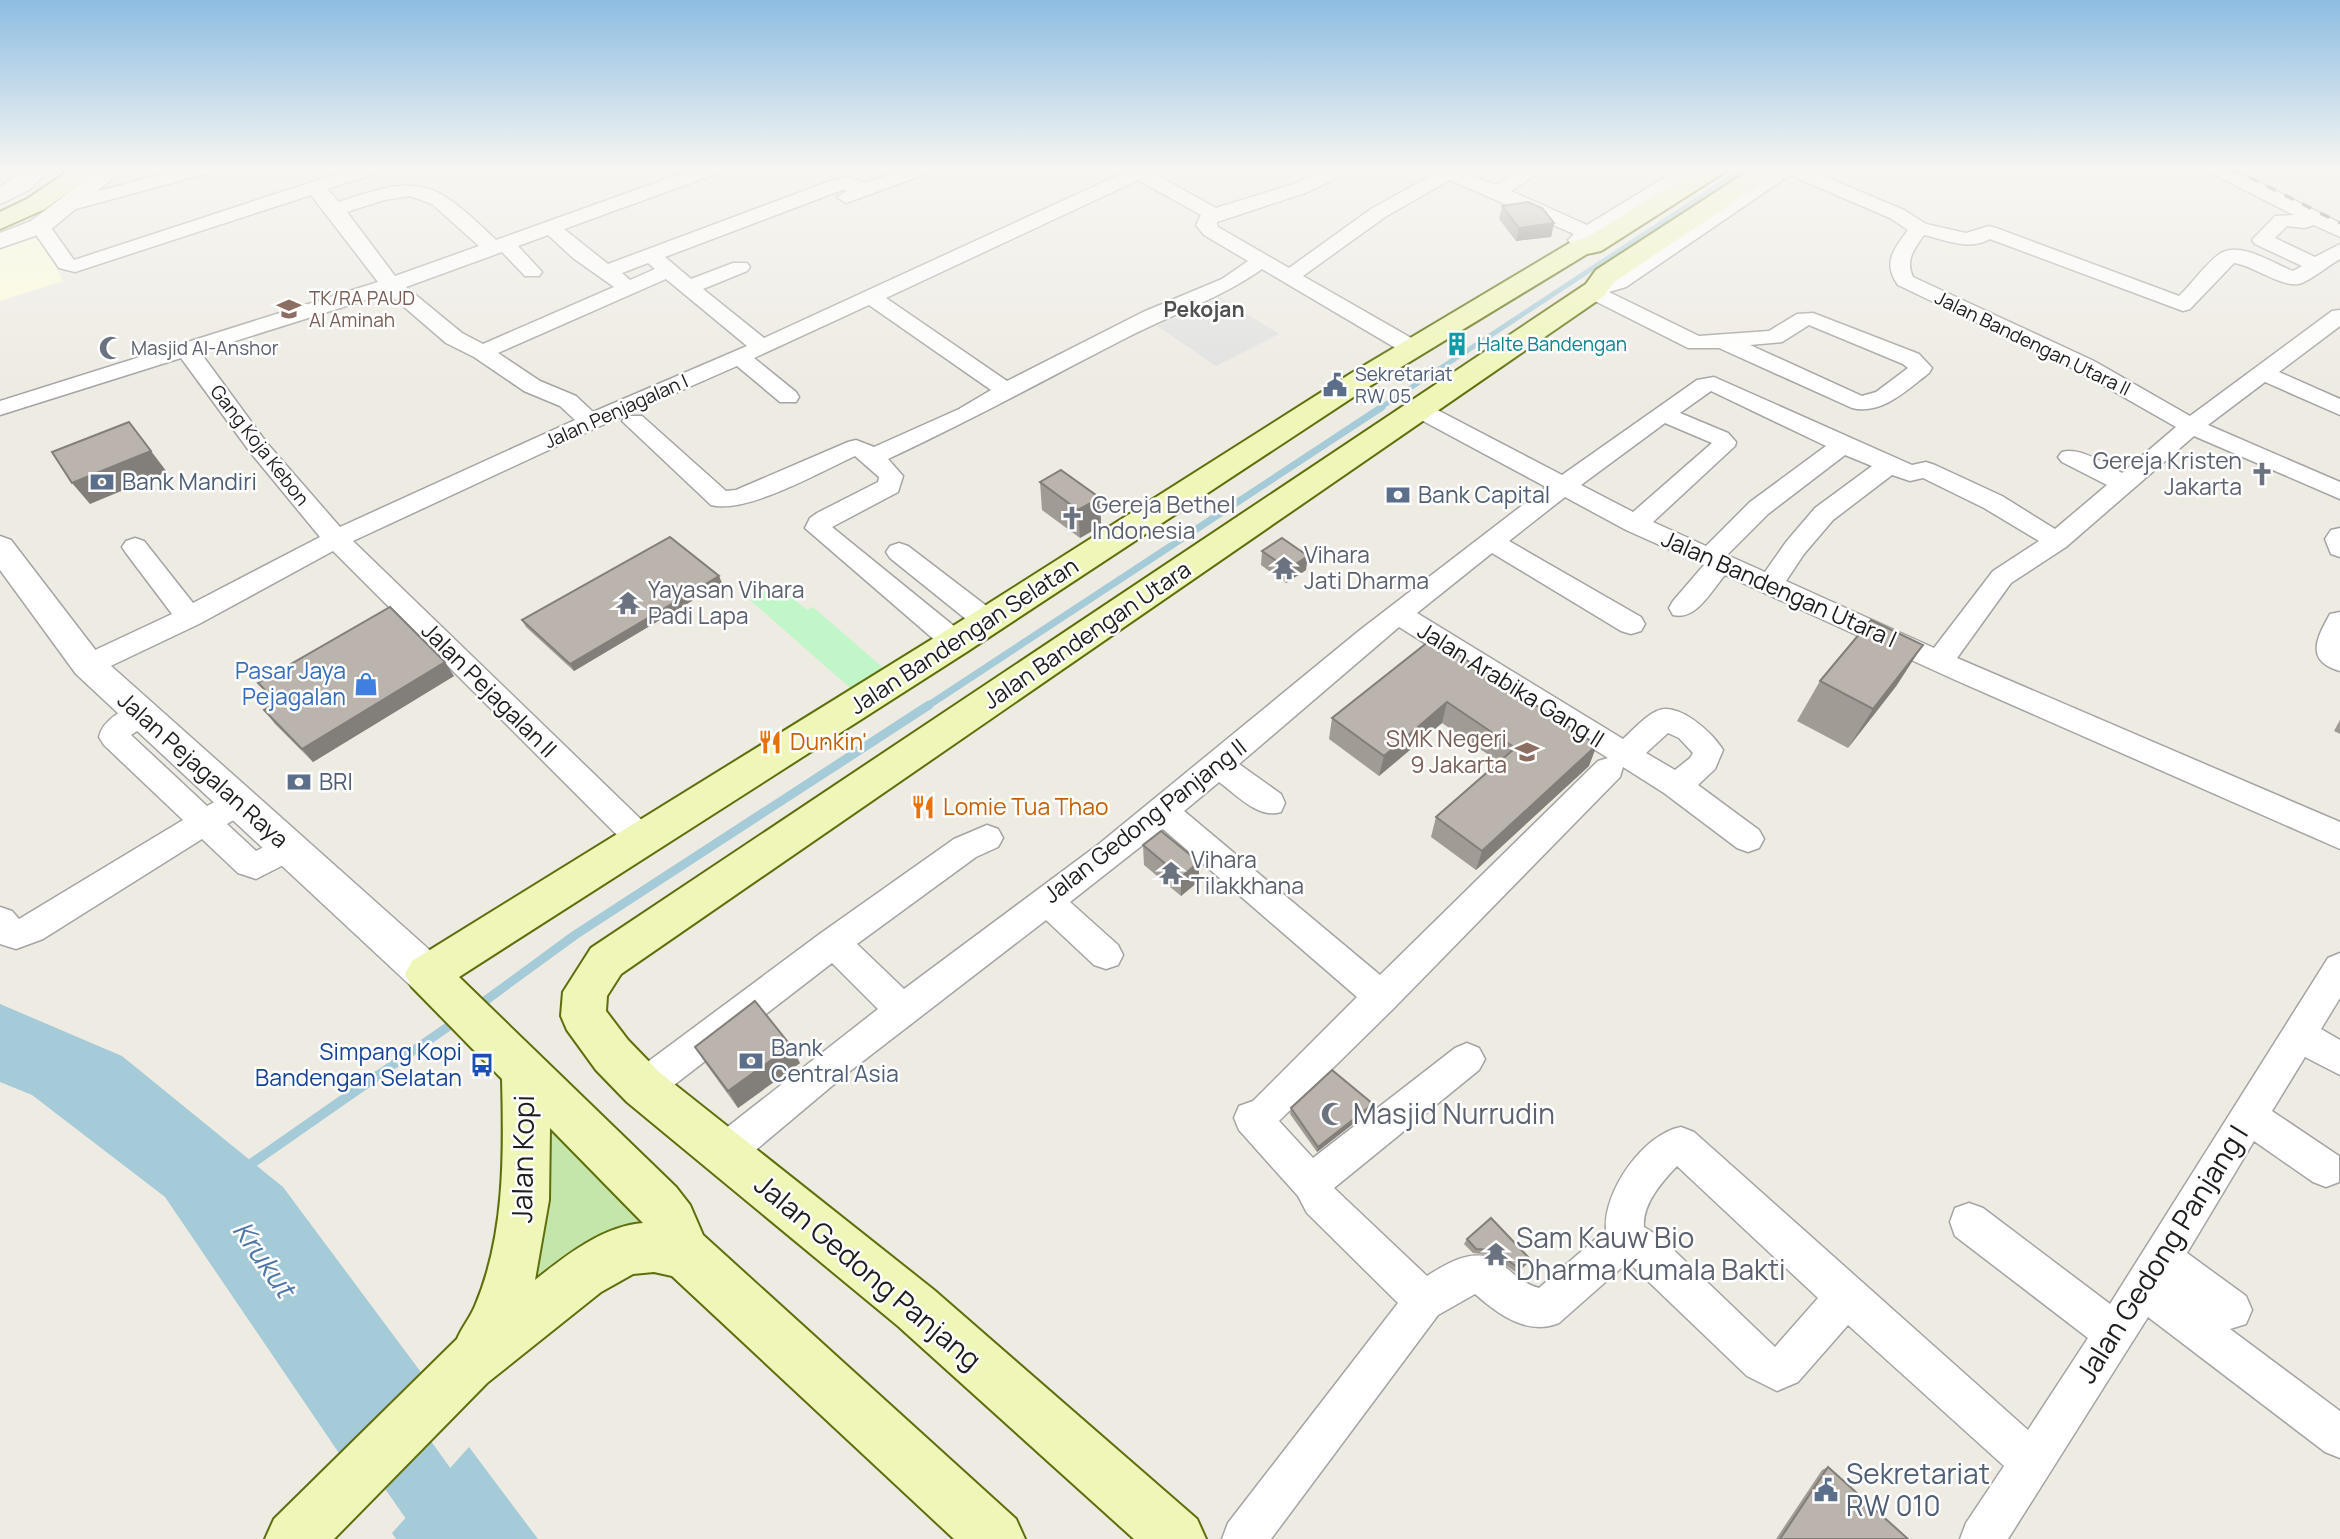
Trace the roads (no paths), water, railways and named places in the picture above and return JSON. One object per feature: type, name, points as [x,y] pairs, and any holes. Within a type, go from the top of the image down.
[{"type":"main road","name":"Jalan Bandengan Selatan","points":[[456,1003],[642,840],[1412,348],[1590,240]]},
{"type":"main road","name":"Jalan Bandengan Utara","points":[[585,992],[606,961],[1594,291],[1605,276],[1660,240]]},
{"type":"main road","name":"Jalan Gedong Panjang","points":[[585,992],[583,1016],[612,1055],[643,1087],[916,1308],[1177,1539]]},
{"type":"main road","points":[[456,1003],[659,1204],[672,1223],[685,1253],[996,1539]]},
{"type":"main road","name":"Jalan Kopi","points":[[458,1375],[491,1332],[521,1238],[528,1155],[524,1068]]},
{"type":"main road","name":"Jalan Kopi","points":[[294,1539],[458,1375],[583,1274],[628,1249],[654,1247],[685,1253]]},
{"type":"street","points":[[49,240],[66,264],[75,266],[154,240]]},
{"type":"street","points":[[357,240],[391,285],[454,338],[482,352],[532,386],[568,401],[590,422]]},
{"type":"street","points":[[490,240],[532,272]]},
{"type":"street","points":[[0,408],[391,285],[514,240]]},
{"type":"street","points":[[565,240],[580,254],[628,287]]},
{"type":"street","points":[[607,272],[697,240]]},
{"type":"street","name":"Jalan Penjagalan I","points":[[88,666],[189,617],[336,538],[590,422],[627,415],[738,357],[994,240]]},
{"type":"street","points":[[1226,240],[1412,348]]},
{"type":"street","points":[[1289,277],[1341,240]]},
{"type":"street","points":[[1594,291],[1619,283],[1683,240]]},
{"type":"street","name":"Jalan Bandengan Utara II","points":[[1911,240],[1898,261],[1898,272],[1905,281],[1982,310],[2037,343],[2130,389],[2191,426],[2340,491]]},
{"type":"street","points":[[2009,240],[2179,305],[2185,304],[2228,257],[2244,259],[2296,278],[2340,250]]},
{"type":"street","points":[[2262,240],[2317,265]]},
{"type":"street","points":[[651,255],[762,347]]},
{"type":"street","points":[[873,457],[967,414],[1006,390],[1151,317],[1229,283],[1261,261]]},
{"type":"street","points":[[688,287],[740,267]]},
{"type":"street","points":[[482,352],[668,271]]},
{"type":"street","points":[[1594,291],[1685,339],[1702,344],[1720,340],[1774,337],[1805,319],[1813,319],[1911,359],[1921,368],[1884,397],[1860,403],[1720,340]]},
{"type":"street","points":[[871,297],[1006,390]]},
{"type":"street","points":[[1939,661],[2001,577],[2057,541],[2191,426],[2340,316]]},
{"type":"street","points":[[2037,343],[2060,329]]},
{"type":"street","name":"Gang Koja Kebon","points":[[186,349],[258,447],[336,538]]},
{"type":"street","points":[[738,357],[788,397]]},
{"type":"street","points":[[2263,373],[2340,408]]},
{"type":"street","name":"Jalan Gedong Panjang II","points":[[725,1152],[794,1092],[1163,811],[1398,614],[1584,469],[1705,385],[1714,384],[1843,445]]},
{"type":"street","name":"Jalan Bandengan Utara I","points":[[1418,409],[1635,524],[1939,661],[2340,836]]},
{"type":"street","points":[[1635,524],[1723,446],[1724,442],[1662,414]]},
{"type":"street","points":[[627,415],[720,499],[740,498],[856,447],[873,457],[891,476],[889,486],[826,519],[818,528],[955,642]]},
{"type":"street","points":[[1682,608],[1716,559],[1759,508],[1843,445],[1910,473],[1921,469],[1937,476],[1993,502],[2057,541]]},
{"type":"street","points":[[2070,457],[2125,484]]},
{"type":"street","points":[[1770,585],[1824,514],[1891,464]]},
{"type":"street","points":[[2340,536],[2340,548]]},
{"type":"street","name":"Jalan Pejagalan II","points":[[336,538],[642,840]]},
{"type":"street","points":[[1492,542],[1632,624]]},
{"type":"street","name":"Jalan Pejagalan Raya","points":[[0,547],[88,666],[456,1003]]},
{"type":"street","points":[[135,547],[189,617]]},
{"type":"street","points":[[899,552],[987,621]]},
{"type":"street","name":"Jalan Arabika Gang II","points":[[1398,614],[1616,762],[1675,785],[1748,839]]},
{"type":"street","points":[[2340,621],[2330,645],[2330,655],[2340,661]]},
{"type":"street","points":[[141,714],[114,732],[114,737],[249,864],[256,866],[288,848]]},
{"type":"street","name":"Jalan Arabika Gang II","points":[[1616,762],[1665,719],[1689,730],[1708,750],[1705,763],[1675,785]]},
{"type":"street","points":[[1440,1290],[1320,1200],[1311,1183],[1260,1113],[1382,997],[1476,898],[1616,762]]},
{"type":"street","points":[[1218,765],[1270,803]]},
{"type":"street","points":[[0,921],[9,933],[16,935],[31,929],[237,802]]},
{"type":"street","points":[[1163,811],[1382,997]]},
{"type":"street","points":[[643,1087],[833,943],[965,848],[988,838]]},
{"type":"street","points":[[1046,900],[1107,955]]},
{"type":"street","points":[[833,943],[901,1009]]},
{"type":"street","name":"Jalan Gedong Panjang I","points":[[1982,1539],[2153,1273],[2340,968]]},
{"type":"street","points":[[2300,1035],[2340,1059]]},
{"type":"street","points":[[1311,1183],[1467,1059]]},
{"type":"street","points":[[2249,1116],[2326,1168]]},
{"type":"street","points":[[1626,1238],[1625,1218],[1634,1193],[1661,1156],[1678,1143],[2031,1461]]},
{"type":"street","points":[[1969,1222],[2115,1332]]},
{"type":"street","points":[[1244,1539],[1440,1290],[1474,1273],[1482,1274],[1515,1302],[1545,1310],[1626,1238]]},
{"type":"street","points":[[1626,1238],[1646,1251],[1761,1362],[1777,1370],[1784,1368],[1846,1297]]},
{"type":"street","points":[[2153,1273],[2232,1310]]},
{"type":"street","points":[[2153,1273],[2340,1437]]},
{"type":"water","points":[[0,1004],[122,1056],[283,1187],[426,1379],[345,1462],[165,1197],[32,1095],[0,1082]]},
{"type":"water","points":[[469,1447],[538,1539],[396,1539],[392,1533]]},
{"type":"waterway","points":[[1380,408],[1636,240]]},
{"type":"waterway","points":[[926,707],[1382,407]]},
{"type":"waterway","points":[[478,1006],[575,935],[929,705]]},
{"type":"waterway","points":[[374,1078],[459,1019]]},
{"type":"waterway","points":[[245,1168],[377,1076]]},
{"type":"waterway","name":"Krukut","points":[[372,1414],[460,1539]]},
{"type":"place","name":"TK/RA PAUD Al Aminah","points":[[289,309]]},
{"type":"place","name":"Halte Bandengan","points":[[1457,344]]},
{"type":"place","name":"Masjid Al-Anshor","points":[[111,348]]},
{"type":"place","name":"Sekretariat RW 05","points":[[1335,385]]},
{"type":"place","name":"Gereja Kristen Jakarta","points":[[2262,474]]},
{"type":"place","name":"Bank Mandiri","points":[[102,482]]},
{"type":"place","name":"Bank Capital","points":[[1398,495]]},
{"type":"place","name":"Gereja Bethel Indonesia","points":[[1072,518]]},
{"type":"place","name":"Vihara Jati Dharma","points":[[1284,568]]},
{"type":"place","name":"Yayasan Vihara Padi Lapa","points":[[628,603]]},
{"type":"place","name":"Pasar Jaya Pejagalan","points":[[366,684]]},
{"type":"place","name":"Dunkin'","points":[[770,742]]},
{"type":"place","name":"SMK Negeri 9 Jakarta","points":[[1527,752]]},
{"type":"place","name":"BRI","points":[[299,782]]},
{"type":"place","name":"Lomie Tua Thao","points":[[923,807]]},
{"type":"place","name":"Vihara Tilakkhana","points":[[1171,873]]},
{"type":"place","name":"Bank Central Asia","points":[[751,1061]]},
{"type":"place","name":"Simpang Kopi Bandengan Selatan","points":[[482,1065]]},
{"type":"place","name":"Masjid Nurrudin","points":[[1333,1114]]},
{"type":"place","name":"Sam Kauw Bio Dharma Kumala Bakti","points":[[1496,1254]]},
{"type":"place","name":"Sekretariat RW 010","points":[[1826,1490]]},
{"type":"district","name":"Pekojan","points":[[1204,310]]}]
